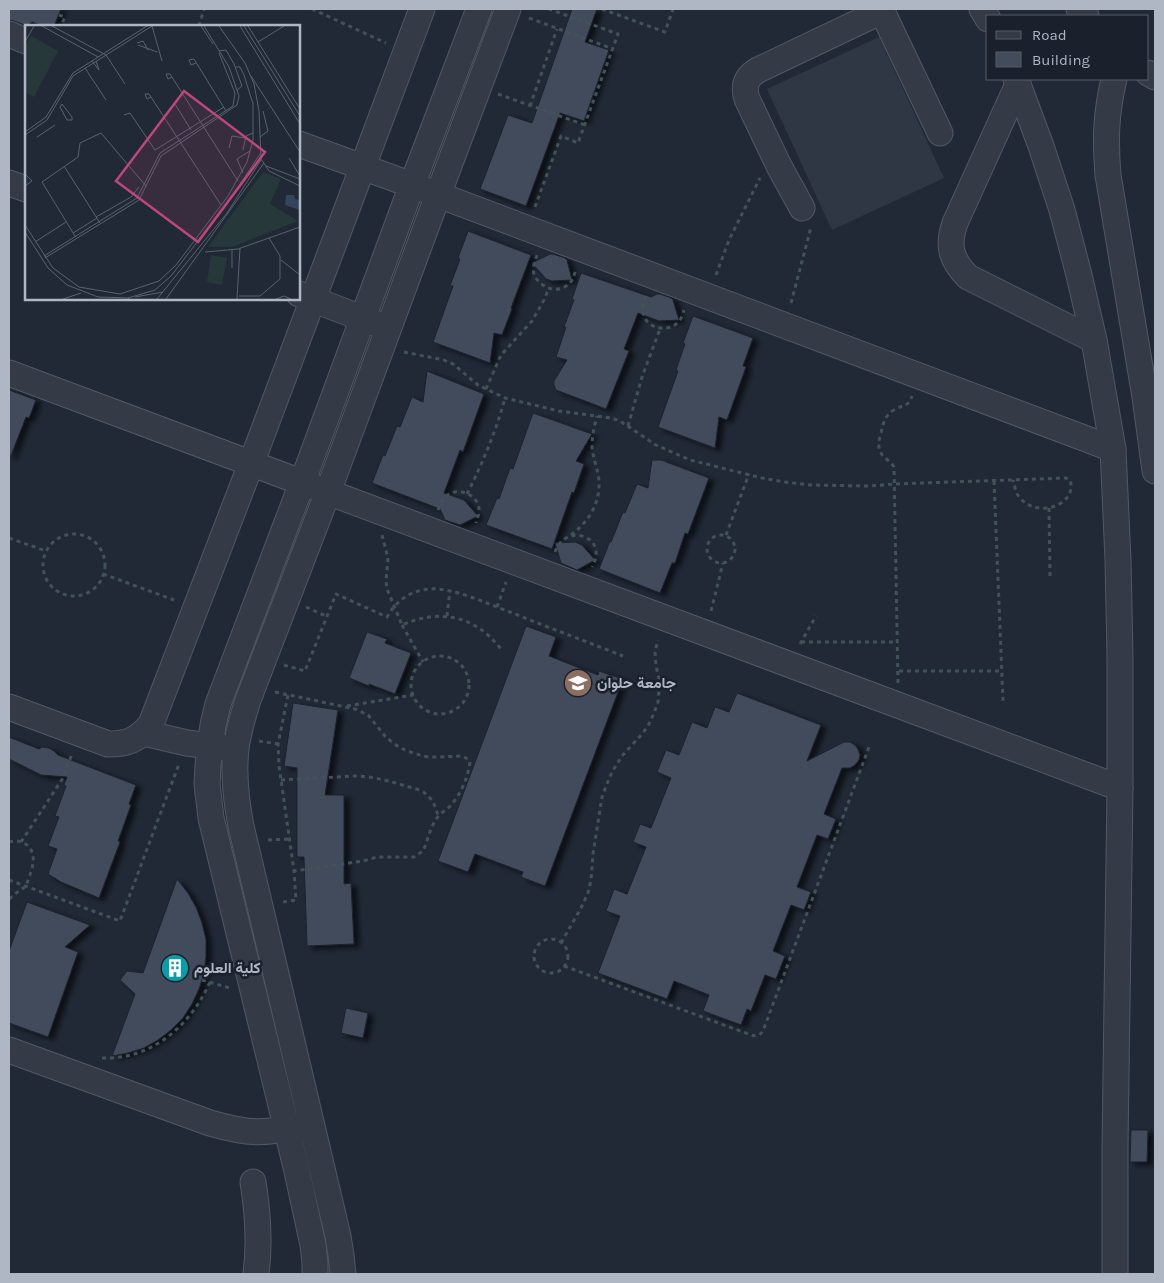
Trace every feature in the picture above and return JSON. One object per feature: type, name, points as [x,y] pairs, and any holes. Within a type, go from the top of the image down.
[{"type":"street","points":[[9,707],[108,744],[121,744],[133,740],[144,733],[151,724],[251,464],[306,296],[363,168],[422,9]]},
{"type":"street","points":[[342,1274],[338,1236],[321,1162],[299,1126],[214,836],[207,784],[198,745],[213,725],[218,704],[479,9]]},
{"type":"street","points":[[315,1274],[313,1245],[296,1167],[299,1126],[260,907],[241,826],[235,784],[236,749],[253,688],[508,10]]},
{"type":"street","points":[[802,208],[747,100],[745,84],[748,78],[758,70],[881,10],[940,133]]},
{"type":"street","points":[[9,34],[25,41]]},
{"type":"street","points":[[1114,80],[1106,126],[1108,175],[1145,396],[1155,471]]},
{"type":"street","points":[[1017,81],[951,234],[954,258],[968,277],[1094,340]]},
{"type":"street","points":[[1017,81],[1062,210],[1079,275],[1094,340],[1113,449],[1120,657],[1115,1274]]},
{"type":"street","points":[[300,144],[1113,449]]},
{"type":"street","points":[[9,183],[25,189]]},
{"type":"street","points":[[306,296],[362,318],[386,338]]},
{"type":"street","points":[[9,373],[1120,788]]},
{"type":"street","points":[[144,733],[198,745],[236,749]]},
{"type":"street","points":[[207,784],[235,784]]},
{"type":"street","points":[[9,1050],[210,1123],[240,1131],[272,1132],[299,1126]]},
{"type":"street","points":[[296,1167],[321,1162]]},
{"type":"street","points":[[253,1182],[259,1232],[256,1274]]},
{"type":"path","points":[[198,25],[204,9]]},
{"type":"path","points":[[312,9],[406,52]]},
{"type":"path","points":[[549,9],[618,34],[578,143],[561,136],[536,232],[534,274],[538,281],[548,288],[561,289],[566,286],[572,280],[581,249]]},
{"type":"path","points":[[602,9],[665,32],[673,9]]},
{"type":"path","points":[[508,10],[613,49]]},
{"type":"path","points":[[59,14],[65,17],[62,25]]},
{"type":"path","points":[[530,106],[557,28]]},
{"type":"path","points":[[478,87],[585,125]]},
{"type":"path","points":[[653,276],[642,310],[644,317],[653,327],[667,328],[679,321],[699,293],[730,240],[760,178],[779,166]]},
{"type":"path","points":[[783,325],[793,300],[812,225],[802,208]]},
{"type":"path","points":[[486,389],[501,355],[535,316],[548,288]]},
{"type":"path","points":[[628,426],[642,376],[660,329]]},
{"type":"path","points":[[386,338],[453,364],[478,385],[505,398],[559,411],[611,418],[620,421],[656,445],[672,453],[690,460],[762,478],[810,485],[870,486],[894,484],[1066,478],[1072,482],[1067,498],[1060,504],[1050,508],[1040,508],[1033,507],[1020,498],[1013,480]]},
{"type":"path","points":[[898,705],[899,671],[894,467],[882,455],[878,442],[885,418],[896,408],[906,405],[911,399],[917,376]]},
{"type":"path","points":[[467,494],[489,447],[505,398]]},
{"type":"path","points":[[547,574],[557,548],[565,538],[580,529],[594,510],[599,488],[592,446],[597,416]]},
{"type":"path","points":[[726,535],[749,474]]},
{"type":"path","points":[[994,481],[1003,701]]},
{"type":"path","points":[[430,530],[443,500],[449,494],[462,492],[474,499],[478,504],[479,511],[468,544]]},
{"type":"path","points":[[1050,508],[1050,576]]},
{"type":"path","points":[[381,512],[383,540],[388,558],[387,588],[402,626],[423,662]]},
{"type":"path","points":[[64,535],[83,535],[92,539],[99,546],[105,564],[103,574],[99,583],[92,590],[74,596],[64,594],[56,590],[49,583],[44,574],[44,555],[48,547],[55,540],[64,535]]},
{"type":"path","points":[[571,535],[584,536],[594,544],[596,550],[596,556],[584,588]]},
{"type":"path","points":[[726,535],[734,542],[735,548],[732,558],[723,564],[712,561],[706,550],[707,545],[714,536],[726,535]]},
{"type":"path","points":[[9,538],[46,551]]},
{"type":"path","points":[[706,634],[723,564]]},
{"type":"path","points":[[103,574],[196,608]]},
{"type":"path","points":[[264,659],[305,671],[336,594],[387,617],[394,606],[406,596],[420,590],[430,589],[450,590],[623,656]]},
{"type":"path","points":[[447,616],[450,590]]},
{"type":"path","points":[[402,626],[428,617],[447,616],[469,622],[481,629],[501,649]]},
{"type":"path","points":[[789,664],[816,616]]},
{"type":"path","points":[[561,943],[582,908],[588,893],[602,797],[606,784],[622,756],[643,733],[654,713],[659,691],[655,652],[658,640],[668,619]]},
{"type":"path","points":[[801,642],[898,642]]},
{"type":"path","points":[[436,657],[450,658],[457,662],[466,672],[469,687],[468,694],[454,711],[440,714],[433,713],[421,707],[413,695],[411,686],[413,677],[423,662],[436,657]]},
{"type":"path","points":[[899,671],[1002,671]]},
{"type":"path","points":[[253,688],[346,706],[361,711],[368,715],[394,744],[405,750],[428,757],[458,756],[466,758],[470,762],[460,792],[453,804],[438,816],[423,851],[414,857],[377,857],[363,861],[294,871]]},
{"type":"path","points":[[260,907],[296,900],[294,871],[280,780],[278,744],[288,695]]},
{"type":"path","points":[[346,706],[413,695]]},
{"type":"path","points":[[21,842],[63,778],[70,764],[77,734]]},
{"type":"path","points":[[9,880],[120,921],[198,745]]},
{"type":"path","points":[[564,966],[751,1036],[759,1035],[763,1031],[869,747]]},
{"type":"path","points":[[280,780],[354,776],[380,779],[420,790],[434,803],[438,816]]},
{"type":"path","points":[[9,842],[21,842],[30,848],[34,857],[26,886],[9,899]]},
{"type":"path","points":[[546,940],[554,940],[561,943],[566,948],[568,956],[564,966],[555,972],[540,970],[535,964],[533,956],[535,949],[546,940]]},
{"type":"path","points":[[100,1058],[124,1056],[140,1052],[168,1037],[194,1012],[204,997],[210,982]]},
{"type":"shaded area","points":[[879,37],[944,178],[832,230],[767,89]]},
{"type":"building","points":[[9,9],[61,9],[54,25],[40,25],[32,22],[25,25],[9,20]]},
{"type":"building","points":[[572,9],[597,9],[585,42],[609,50],[584,121],[560,113],[526,206],[480,189],[508,115],[532,123]]},
{"type":"building","points":[[468,231],[531,255],[502,335],[494,333],[490,363],[433,342],[453,286],[450,286]]},
{"type":"building","points":[[550,254],[567,260],[572,280],[552,281],[546,279],[532,263]]},
{"type":"building","points":[[581,273],[651,297],[660,294],[671,298],[679,320],[659,321],[638,313],[624,349],[629,351],[606,409],[556,390],[554,385],[554,381],[567,360],[556,357]]},
{"type":"building","points":[[693,316],[753,338],[743,366],[746,367],[727,420],[719,417],[715,448],[658,427],[678,371],[676,370],[685,344],[683,343]]},
{"type":"building","points":[[427,371],[484,394],[463,452],[460,450],[444,493],[464,500],[478,516],[460,525],[445,520],[440,509],[372,483],[383,455],[385,456],[397,426],[400,427],[412,397],[423,402]]},
{"type":"building","points":[[9,390],[36,400],[29,418],[26,417],[10,458],[9,457]]},
{"type":"building","points":[[533,413],[592,434],[576,461],[584,464],[552,549],[486,525],[497,498],[499,499],[510,468],[513,469]]},
{"type":"building","points":[[652,460],[661,460],[709,478],[688,534],[685,533],[675,563],[672,563],[660,593],[599,569],[637,484],[648,488]]},
{"type":"building","points":[[575,542],[582,545],[595,560],[577,570],[561,563],[555,543]]},
{"type":"building","points":[[526,626],[556,637],[549,656],[598,675],[599,671],[623,679],[545,886],[521,877],[523,872],[475,854],[468,872],[438,861]]},
{"type":"building","points":[[367,632],[387,639],[385,643],[411,653],[395,694],[349,678]]},
{"type":"building","points":[[737,693],[821,725],[807,761],[844,742],[850,742],[855,745],[860,755],[855,765],[850,768],[842,768],[824,814],[836,819],[828,839],[817,835],[797,887],[811,892],[804,910],[791,905],[773,951],[785,956],[776,979],[765,975],[751,1011],[747,1009],[741,1025],[703,1011],[709,995],[674,981],[667,999],[598,973],[620,916],[606,911],[614,889],[627,894],[646,847],[633,842],[640,824],[651,828],[671,778],[657,772],[666,750],[679,755],[692,722],[707,728],[715,707],[729,712]]},
{"type":"building","points":[[293,703],[338,710],[325,795],[344,795],[344,884],[351,883],[354,944],[307,946],[304,857],[297,857],[297,768],[284,766]]},
{"type":"building","points":[[9,737],[39,749],[42,747],[49,748],[58,755],[136,785],[118,841],[120,842],[99,898],[61,882],[48,874],[57,849],[48,846],[59,817],[55,816],[66,786],[64,785],[67,777],[41,775],[9,759]]},
{"type":"building","name":"كلية العلوم","points":[[177,879],[196,907],[206,939],[204,973],[199,989],[183,1018],[171,1030],[144,1048],[112,1056],[135,994],[120,980],[127,971],[143,973]]},
{"type":"building","points":[[27,902],[90,925],[65,947],[78,952],[48,1037],[9,1023],[9,951]]},
{"type":"building","points":[[346,1008],[368,1013],[363,1038],[341,1033]]},
{"type":"building","points":[[1131,1130],[1148,1130],[1147,1162],[1130,1162]]},
{"type":"place","name":"جامعة حلوان","points":[[578,683]]},
{"type":"place","name":"كلية العلوم","points":[[175,968]]}]
